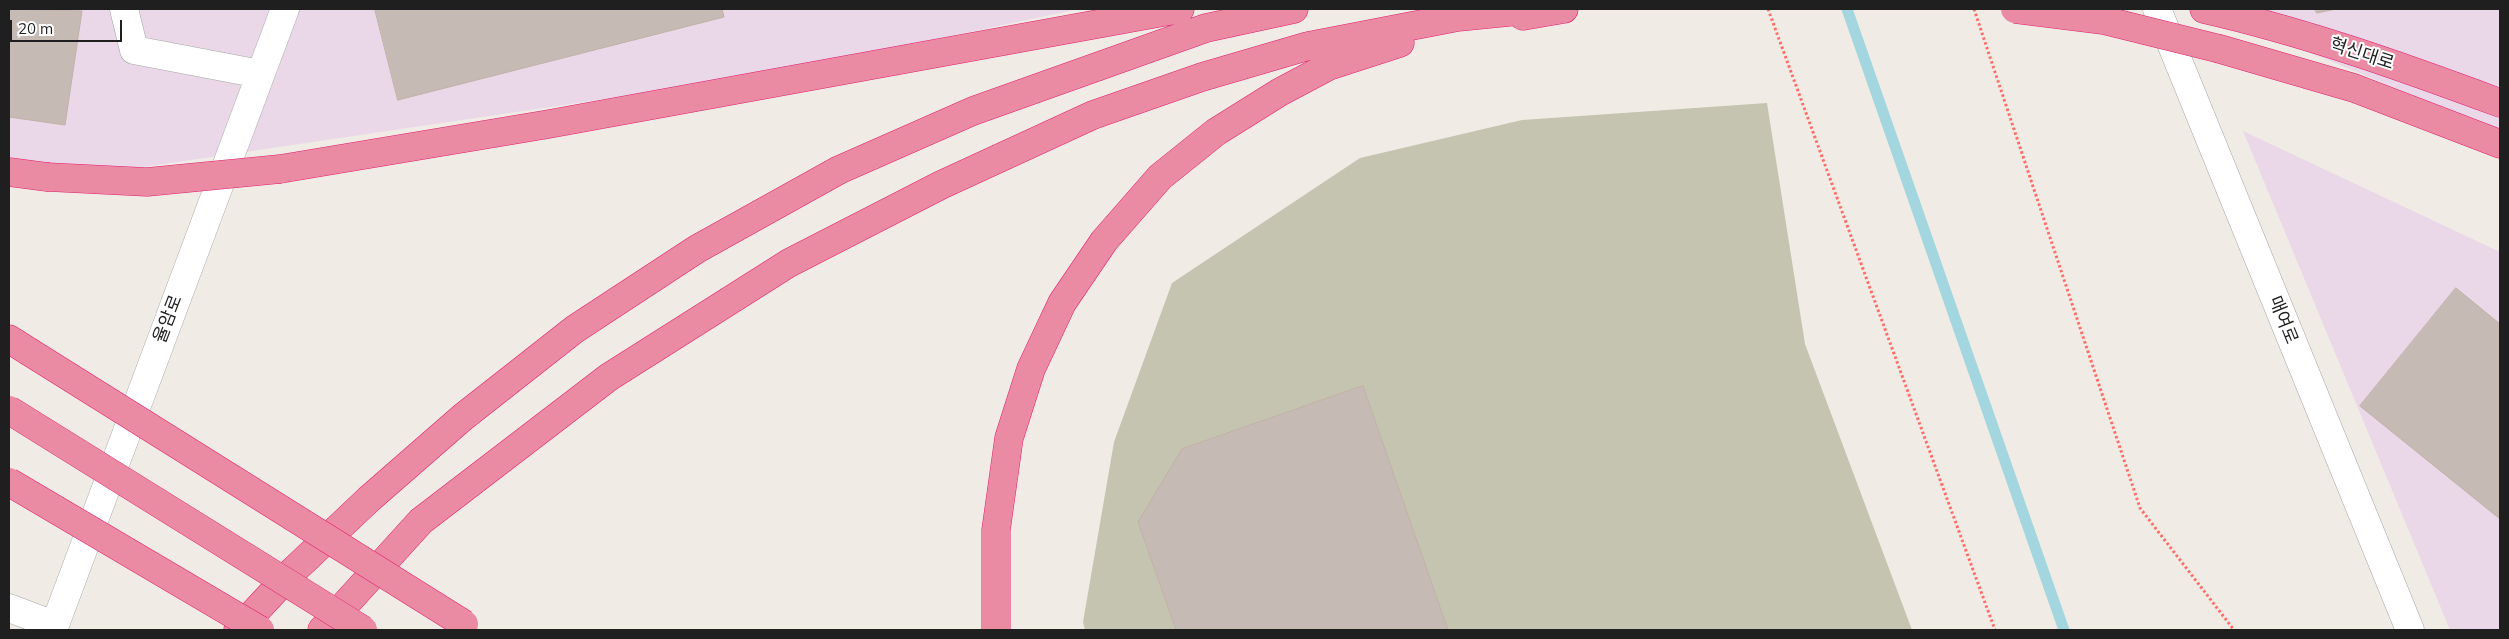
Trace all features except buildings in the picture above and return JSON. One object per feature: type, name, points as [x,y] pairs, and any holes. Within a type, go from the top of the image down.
[{"type":"highway","points":[[9,172],[47,177],[147,182],[280,169],[549,124],[1180,9]]},
{"type":"highway","points":[[238,630],[293,571],[369,499],[463,416],[575,329],[697,249],[840,170],[973,111],[1206,28],[1294,9]]},
{"type":"highway","points":[[322,630],[421,521],[609,377],[789,263],[941,185],[1093,115],[1220,71],[1308,46],[1458,17],[1539,9]]},
{"type":"highway","points":[[996,630],[996,530],[1009,438],[1031,369],[1068,295],[1104,241],[1160,177],[1216,132],[1280,92],[1329,66],[1413,39],[1492,21],[1564,9]]},
{"type":"highway","points":[[2015,9],[2103,20],[2220,49],[2354,88],[2500,144]]},
{"type":"highway","name":"혁신대로","points":[[2212,11],[2314,38],[2500,103]]},
{"type":"highway","points":[[19,345],[468,627]]},
{"type":"highway","points":[[9,410],[363,630]]},
{"type":"highway","points":[[9,482],[260,630]]},
{"type":"street","points":[[124,9],[134,50],[260,74]]},
{"type":"street","name":"율암로","points":[[54,627],[285,9]]},
{"type":"street","name":"매여로","points":[[2157,9],[2410,630]]},
{"type":"street","points":[[9,608],[54,627]]},
{"type":"path","points":[[1768,9],[1995,630]]},
{"type":"path","points":[[1974,9],[2140,508],[2234,630]]},
{"type":"shaded area","points":[[9,9],[1079,9],[761,76],[82,176],[9,157]]},
{"type":"shaded area","points":[[2204,9],[2500,9],[2500,131]]},
{"type":"shaded area","points":[[1767,103],[1805,344],[1912,630],[1085,630],[1083,622],[1114,442],[1172,283],[1360,158],[1522,120]]},
{"type":"shaded area","points":[[2243,131],[2500,252],[2500,630],[2450,630]]},
{"type":"waterway","points":[[1847,9],[2064,630]]}]
